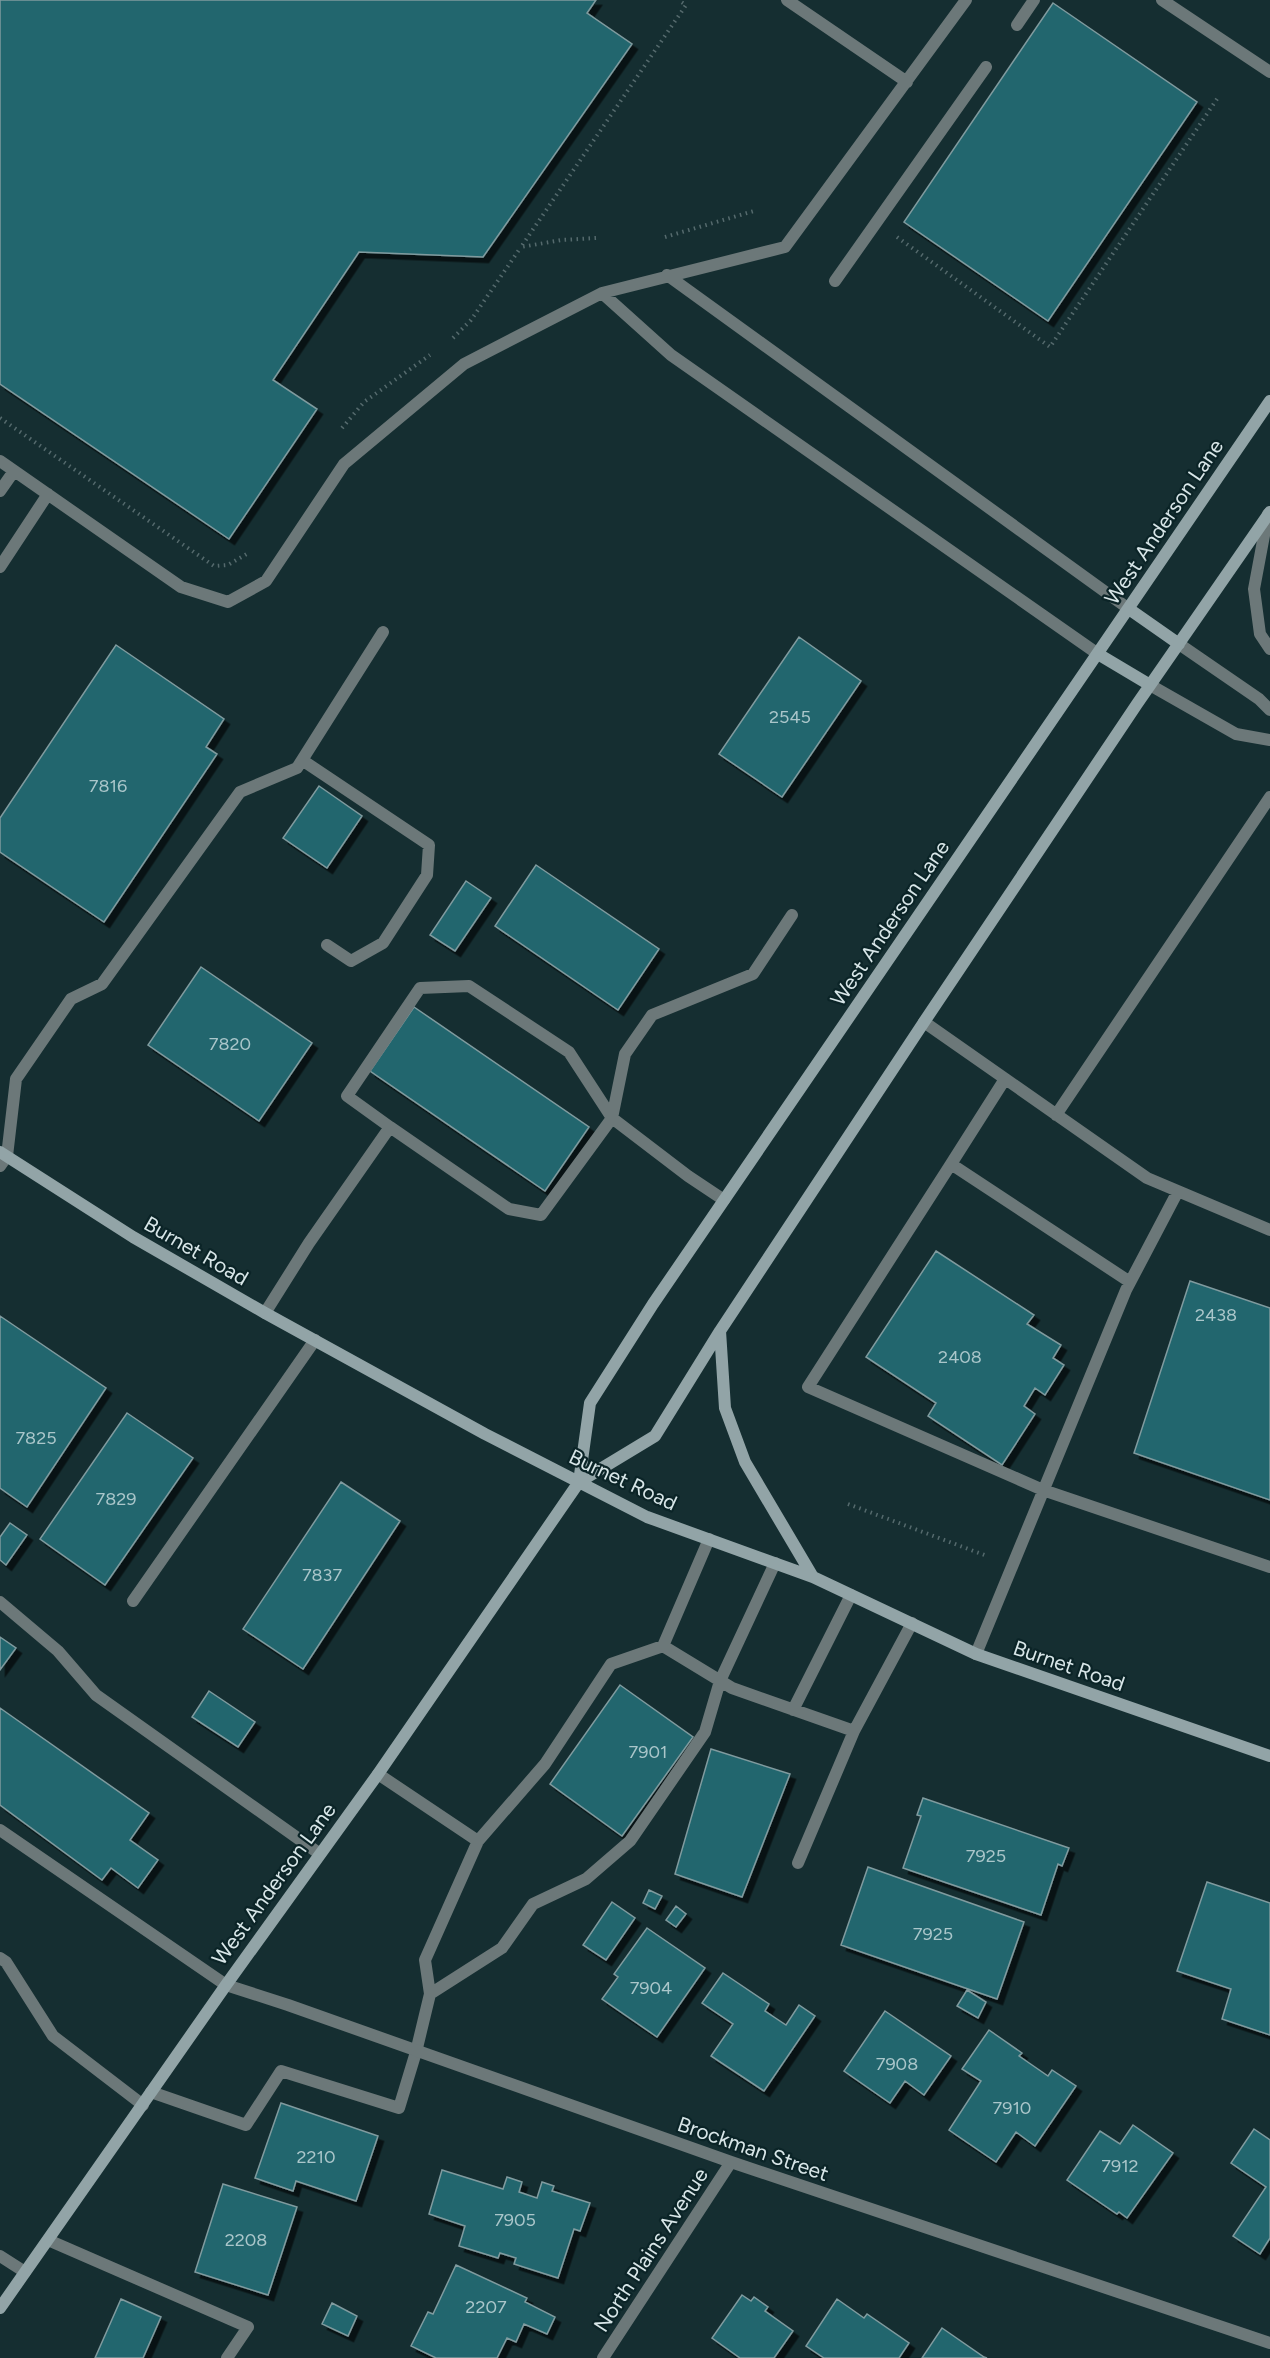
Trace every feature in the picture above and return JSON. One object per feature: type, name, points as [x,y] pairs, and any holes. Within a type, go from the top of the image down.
[{"type":"main road","name":"West Anderson Lane","points":[[579,1482],[590,1403],[653,1304],[1270,401]]},
{"type":"main road","name":"West Anderson Lane","points":[[0,2308],[226,1985],[378,1774],[579,1482],[655,1436],[720,1331],[924,1022],[1150,685],[1269,513]]},
{"type":"main road","points":[[1129,609],[1179,644]]},
{"type":"main road","points":[[1098,654],[1150,685]]},
{"type":"main road","name":"Burnet Road","points":[[2,1158],[133,1237],[417,1398],[647,1517],[813,1577],[976,1654],[1270,1756]]},
{"type":"main road","points":[[720,1331],[725,1408],[745,1462],[813,1577]]},
{"type":"street","points":[[787,0],[907,82]]},
{"type":"street","points":[[0,461],[181,587],[228,602],[266,581],[344,464],[464,364],[602,292],[785,247],[966,0]]},
{"type":"street","points":[[1017,25],[1034,0]]},
{"type":"street","points":[[1162,0],[1270,72]]},
{"type":"street","points":[[835,281],[986,67]]},
{"type":"street","points":[[667,275],[1129,609]]},
{"type":"street","points":[[602,292],[671,355],[1098,654]]},
{"type":"street","points":[[0,491],[14,471]]},
{"type":"street","points":[[0,567],[48,494]]},
{"type":"street","points":[[1269,513],[1254,589],[1260,634],[1270,649]]},
{"type":"street","points":[[2,1158],[16,1078],[71,999],[102,984],[240,792],[297,768],[383,632]]},
{"type":"street","points":[[1179,644],[1259,699],[1270,710]]},
{"type":"street","points":[[1150,685],[1236,734],[1270,740]]},
{"type":"street","points":[[302,760],[429,846],[427,875],[384,944],[351,961],[327,945]]},
{"type":"street","points":[[1056,1115],[1270,797]]},
{"type":"street","points":[[724,1200],[612,1118],[569,1052],[469,986],[420,988],[347,1096],[509,1209],[541,1215],[612,1118],[625,1054],[652,1015],[753,974],[792,915]]},
{"type":"street","points":[[924,1022],[1147,1178],[1270,1230]]},
{"type":"street","points":[[1005,1079],[808,1386],[1043,1490],[1270,1567]]},
{"type":"street","points":[[266,1313],[309,1243],[390,1127]]},
{"type":"street","points":[[951,1164],[1130,1282]]},
{"type":"street","points":[[976,1654],[1130,1282],[1178,1191]]},
{"type":"street","points":[[133,1601],[315,1340]]},
{"type":"street","points":[[152,2092],[246,2125],[281,2071],[399,2108],[430,1994],[425,1960],[478,1841],[545,1764],[611,1665],[663,1646],[709,1539]]},
{"type":"street","points":[[430,1994],[502,1948],[533,1904],[586,1879],[630,1841],[705,1732],[720,1681],[775,1563]]},
{"type":"street","points":[[793,1710],[851,1595]]},
{"type":"street","points":[[0,1602],[58,1651],[96,1695],[320,1854]]},
{"type":"street","points":[[798,1863],[854,1731],[912,1623]]},
{"type":"street","points":[[663,1646],[732,1688],[854,1731]]},
{"type":"street","points":[[378,1774],[478,1841]]},
{"type":"street","name":"Brockman Street","points":[[0,1830],[226,1985],[731,2162],[1270,2343]]},
{"type":"street","points":[[0,1958],[6,1962],[53,2036],[143,2105]]},
{"type":"street","name":"North Plains Avenue","points":[[603,2358],[731,2162]]},
{"type":"street","points":[[48,2240],[248,2327],[227,2358]]},
{"type":"street","points":[[0,2256],[25,2272]]},
{"type":"path","points":[[447,343],[471,320],[686,5],[678,0]]},
{"type":"path","points":[[894,235],[1050,347],[1219,96]]},
{"type":"path","points":[[665,237],[754,211]]},
{"type":"path","points":[[521,247],[562,240],[596,238]]},
{"type":"path","points":[[335,435],[364,402],[438,349]]},
{"type":"path","points":[[0,418],[214,566],[228,565],[248,555],[255,546]]},
{"type":"path","points":[[848,1504],[1012,1566]]},
{"type":"building","points":[[0,0],[596,0],[587,13],[632,44],[483,257],[359,252],[273,380],[317,409],[229,539],[0,384]]},
{"type":"building","points":[[1053,3],[1197,102],[1048,321],[904,222]]},
{"type":"building","points":[[799,637],[861,681],[782,797],[719,754]]},
{"type":"building","points":[[116,645],[224,719],[206,747],[217,754],[104,922],[0,852],[0,818]]},
{"type":"building","points":[[319,786],[362,816],[327,868],[283,838]]},
{"type":"building","points":[[536,865],[659,949],[618,1010],[495,926]]},
{"type":"building","points":[[466,881],[491,898],[455,951],[430,935]]},
{"type":"building","points":[[201,967],[312,1043],[259,1121],[148,1045]]},
{"type":"building","points":[[414,1007],[589,1127],[545,1191],[370,1071]]},
{"type":"building","points":[[936,1251],[1034,1315],[1027,1324],[1061,1345],[1053,1358],[1064,1365],[1045,1395],[1035,1388],[1024,1406],[1035,1414],[1002,1465],[928,1416],[936,1403],[866,1357]]},
{"type":"building","points":[[1190,1281],[1270,1308],[1270,1500],[1134,1453]]},
{"type":"building","points":[[0,1316],[106,1388],[27,1507],[0,1488]]},
{"type":"building","points":[[127,1413],[193,1458],[105,1585],[40,1539]]},
{"type":"building","points":[[341,1482],[400,1521],[303,1669],[243,1629]]},
{"type":"building","points":[[10,1523],[27,1535],[6,1565],[0,1560],[0,1537]]},
{"type":"building","points":[[0,1637],[16,1648],[0,1670]]},
{"type":"building","points":[[620,1685],[693,1737],[622,1836],[550,1784]]},
{"type":"building","points":[[209,1691],[255,1722],[238,1747],[192,1717]]},
{"type":"building","points":[[0,1708],[149,1813],[130,1840],[158,1860],[138,1888],[111,1868],[102,1880],[0,1805]]},
{"type":"building","points":[[711,1749],[790,1774],[742,1897],[675,1874]]},
{"type":"building","points":[[923,1798],[1069,1848],[1062,1866],[1058,1864],[1041,1915],[903,1868],[921,1816],[917,1815]]},
{"type":"building","points":[[868,1867],[1024,1922],[997,1999],[841,1945]]},
{"type":"building","points":[[1207,1882],[1270,1903],[1270,2035],[1222,2019],[1231,1989],[1177,1971]]},
{"type":"building","points":[[649,1890],[662,1896],[655,1909],[643,1903]]},
{"type":"building","points":[[612,1902],[635,1918],[606,1960],[583,1945]]},
{"type":"building","points":[[676,1906],[686,1914],[676,1927],[666,1920]]},
{"type":"building","points":[[647,1928],[705,1968],[657,2037],[602,1999],[618,1977],[614,1974]]},
{"type":"building","points":[[723,1973],[769,2004],[765,2011],[786,2025],[799,2005],[815,2016],[764,2091],[711,2056],[733,2024],[702,2003]]},
{"type":"building","points":[[967,1990],[986,2002],[978,2018],[957,2006]]},
{"type":"building","points":[[885,2011],[951,2056],[924,2095],[905,2081],[890,2103],[844,2071]]},
{"type":"building","points":[[989,2030],[1022,2053],[1019,2056],[1048,2076],[1052,2070],[1076,2086],[1035,2146],[1016,2132],[996,2162],[949,2130],[981,2081],[962,2069]]},
{"type":"building","points":[[281,2103],[378,2136],[356,2201],[296,2181],[293,2191],[255,2178]]},
{"type":"building","points":[[1133,2125],[1173,2153],[1127,2218],[1119,2212],[1117,2214],[1067,2180],[1100,2131],[1120,2144]]},
{"type":"building","points":[[1254,2129],[1270,2140],[1270,2238],[1260,2254],[1233,2236],[1266,2187],[1231,2163]]},
{"type":"building","points":[[442,2170],[503,2189],[507,2177],[522,2182],[519,2192],[537,2198],[542,2182],[554,2186],[552,2191],[590,2203],[580,2231],[574,2229],[558,2278],[514,2264],[516,2258],[500,2253],[498,2258],[459,2246],[465,2226],[429,2214]]},
{"type":"building","points":[[223,2184],[297,2207],[268,2295],[195,2272]]},
{"type":"building","points":[[456,2265],[527,2298],[525,2302],[555,2317],[547,2334],[524,2324],[516,2342],[507,2338],[497,2358],[436,2358],[411,2346],[428,2312],[433,2314]]},
{"type":"building","points":[[742,2295],[751,2301],[754,2297],[768,2307],[765,2311],[793,2331],[774,2358],[740,2358],[712,2338]]},
{"type":"building","points":[[121,2299],[161,2317],[143,2358],[95,2358]]},
{"type":"building","points":[[837,2299],[864,2318],[867,2314],[909,2343],[899,2358],[824,2358],[806,2346]]},
{"type":"building","points":[[332,2303],[357,2316],[348,2336],[322,2324]]},
{"type":"building","points":[[942,2328],[984,2357],[987,2358],[922,2358]]}]
